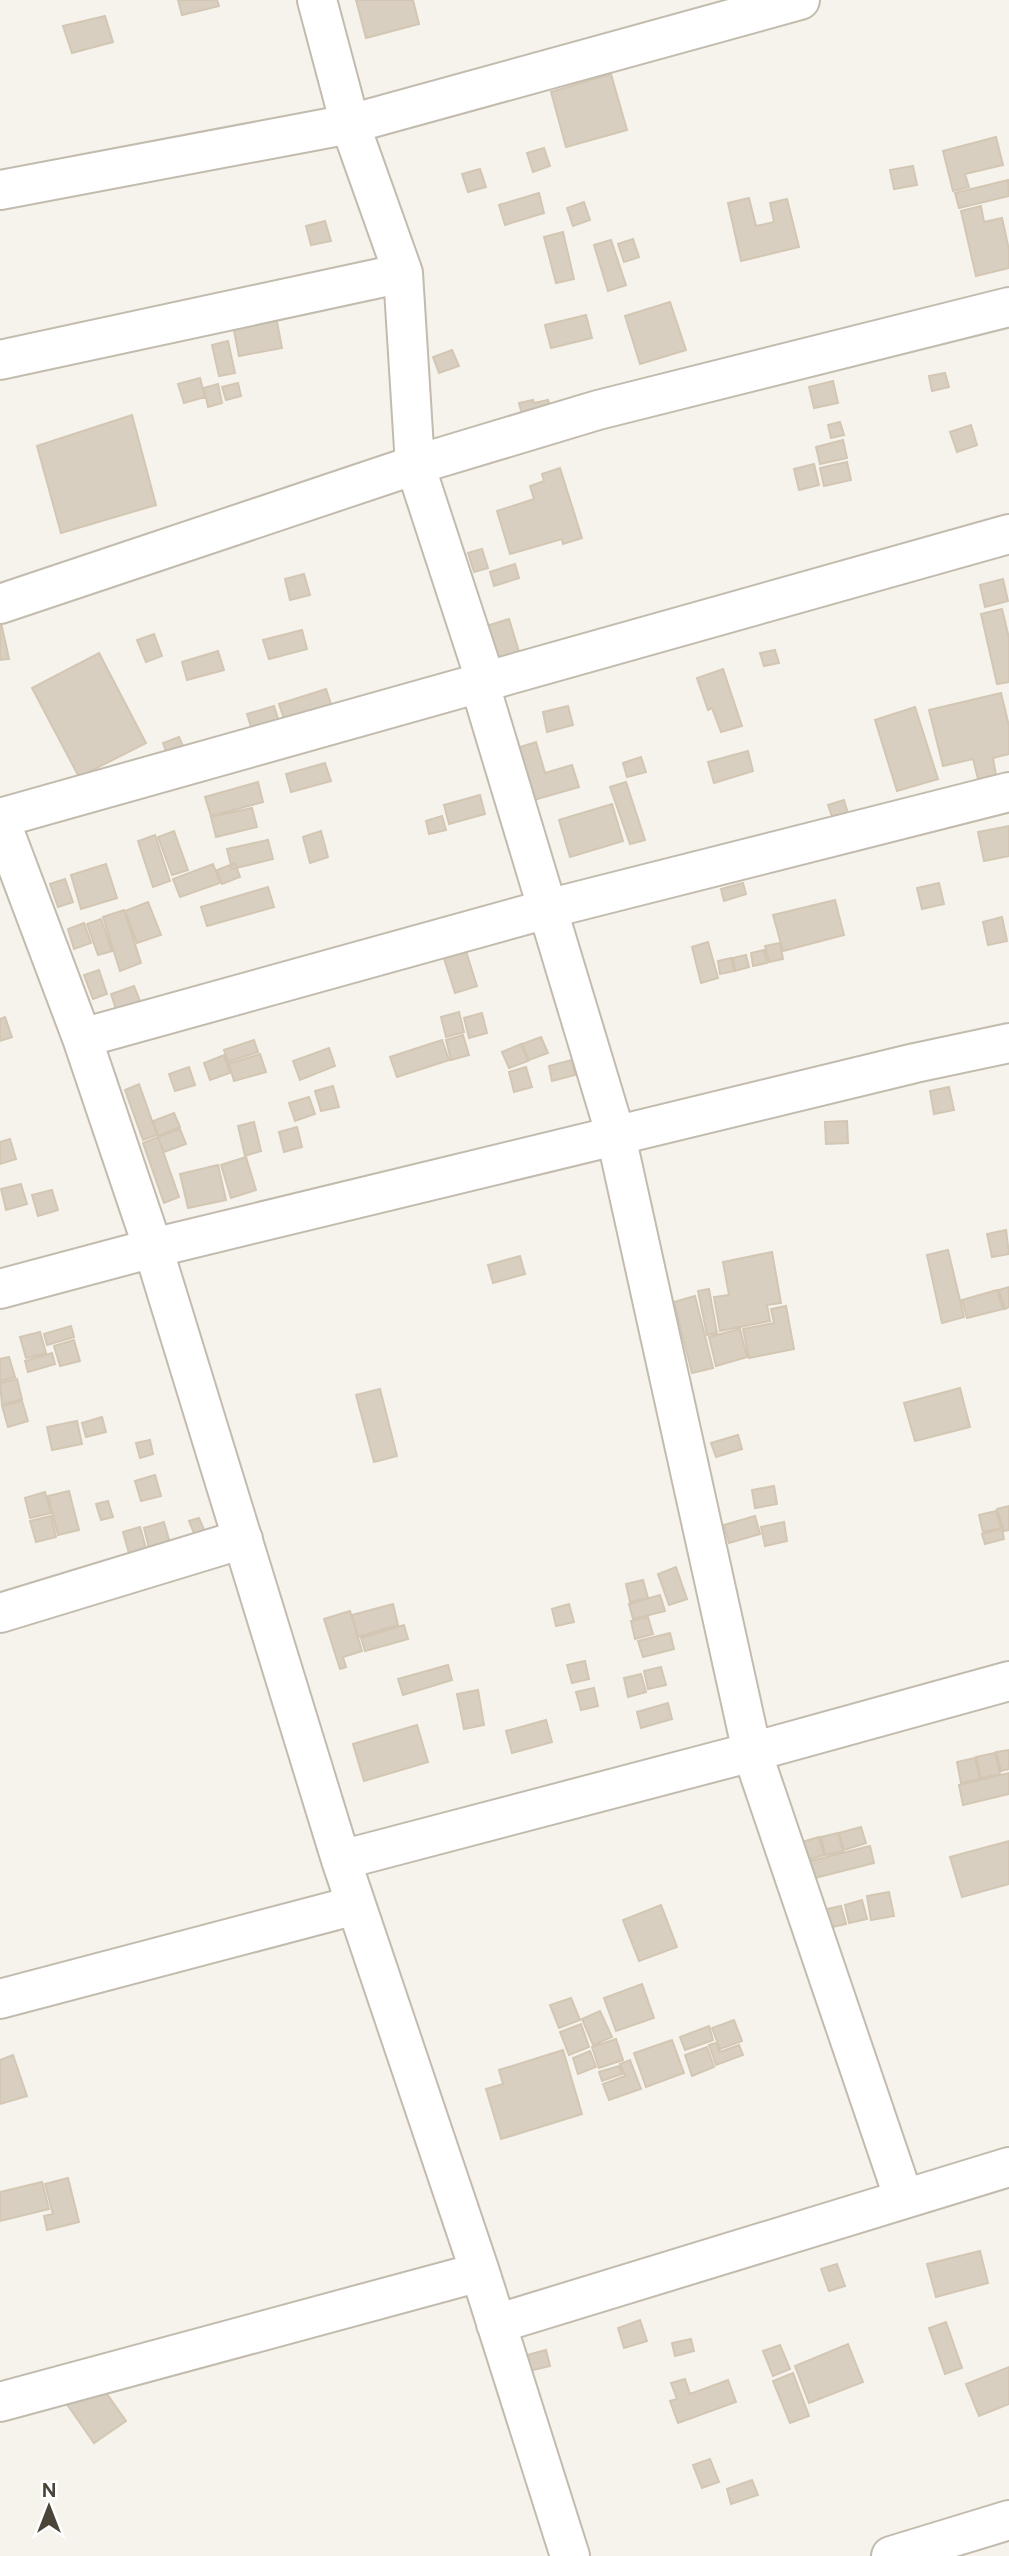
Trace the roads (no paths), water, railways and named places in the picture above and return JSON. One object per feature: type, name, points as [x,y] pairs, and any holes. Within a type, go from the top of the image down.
[{"type":"street","points":[[317,0],[350,124],[403,273],[415,465],[483,683],[547,909],[616,1136],[752,1752],[904,2199]]},
{"type":"street","points":[[0,190],[350,124],[800,0]]},
{"type":"street","points":[[0,360],[403,273]]},
{"type":"street","points":[[0,604],[415,465],[598,410],[1009,307]]},
{"type":"street","points":[[570,2556],[480,2272],[341,1860],[153,1248],[82,1038],[1,829],[483,683],[1009,534]]},
{"type":"street","points":[[82,1038],[547,909],[1009,792]]},
{"type":"street","points":[[0,1289],[153,1248],[915,1062],[1009,1043]]},
{"type":"street","points":[[0,1613],[243,1539]]},
{"type":"street","points":[[341,1860],[1009,1681]]},
{"type":"street","points":[[0,1999],[356,1905]]},
{"type":"street","points":[[496,2325],[1009,2167]]},
{"type":"street","points":[[0,2402],[480,2272]]},
{"type":"street","points":[[891,2556],[1009,2520]]}]
